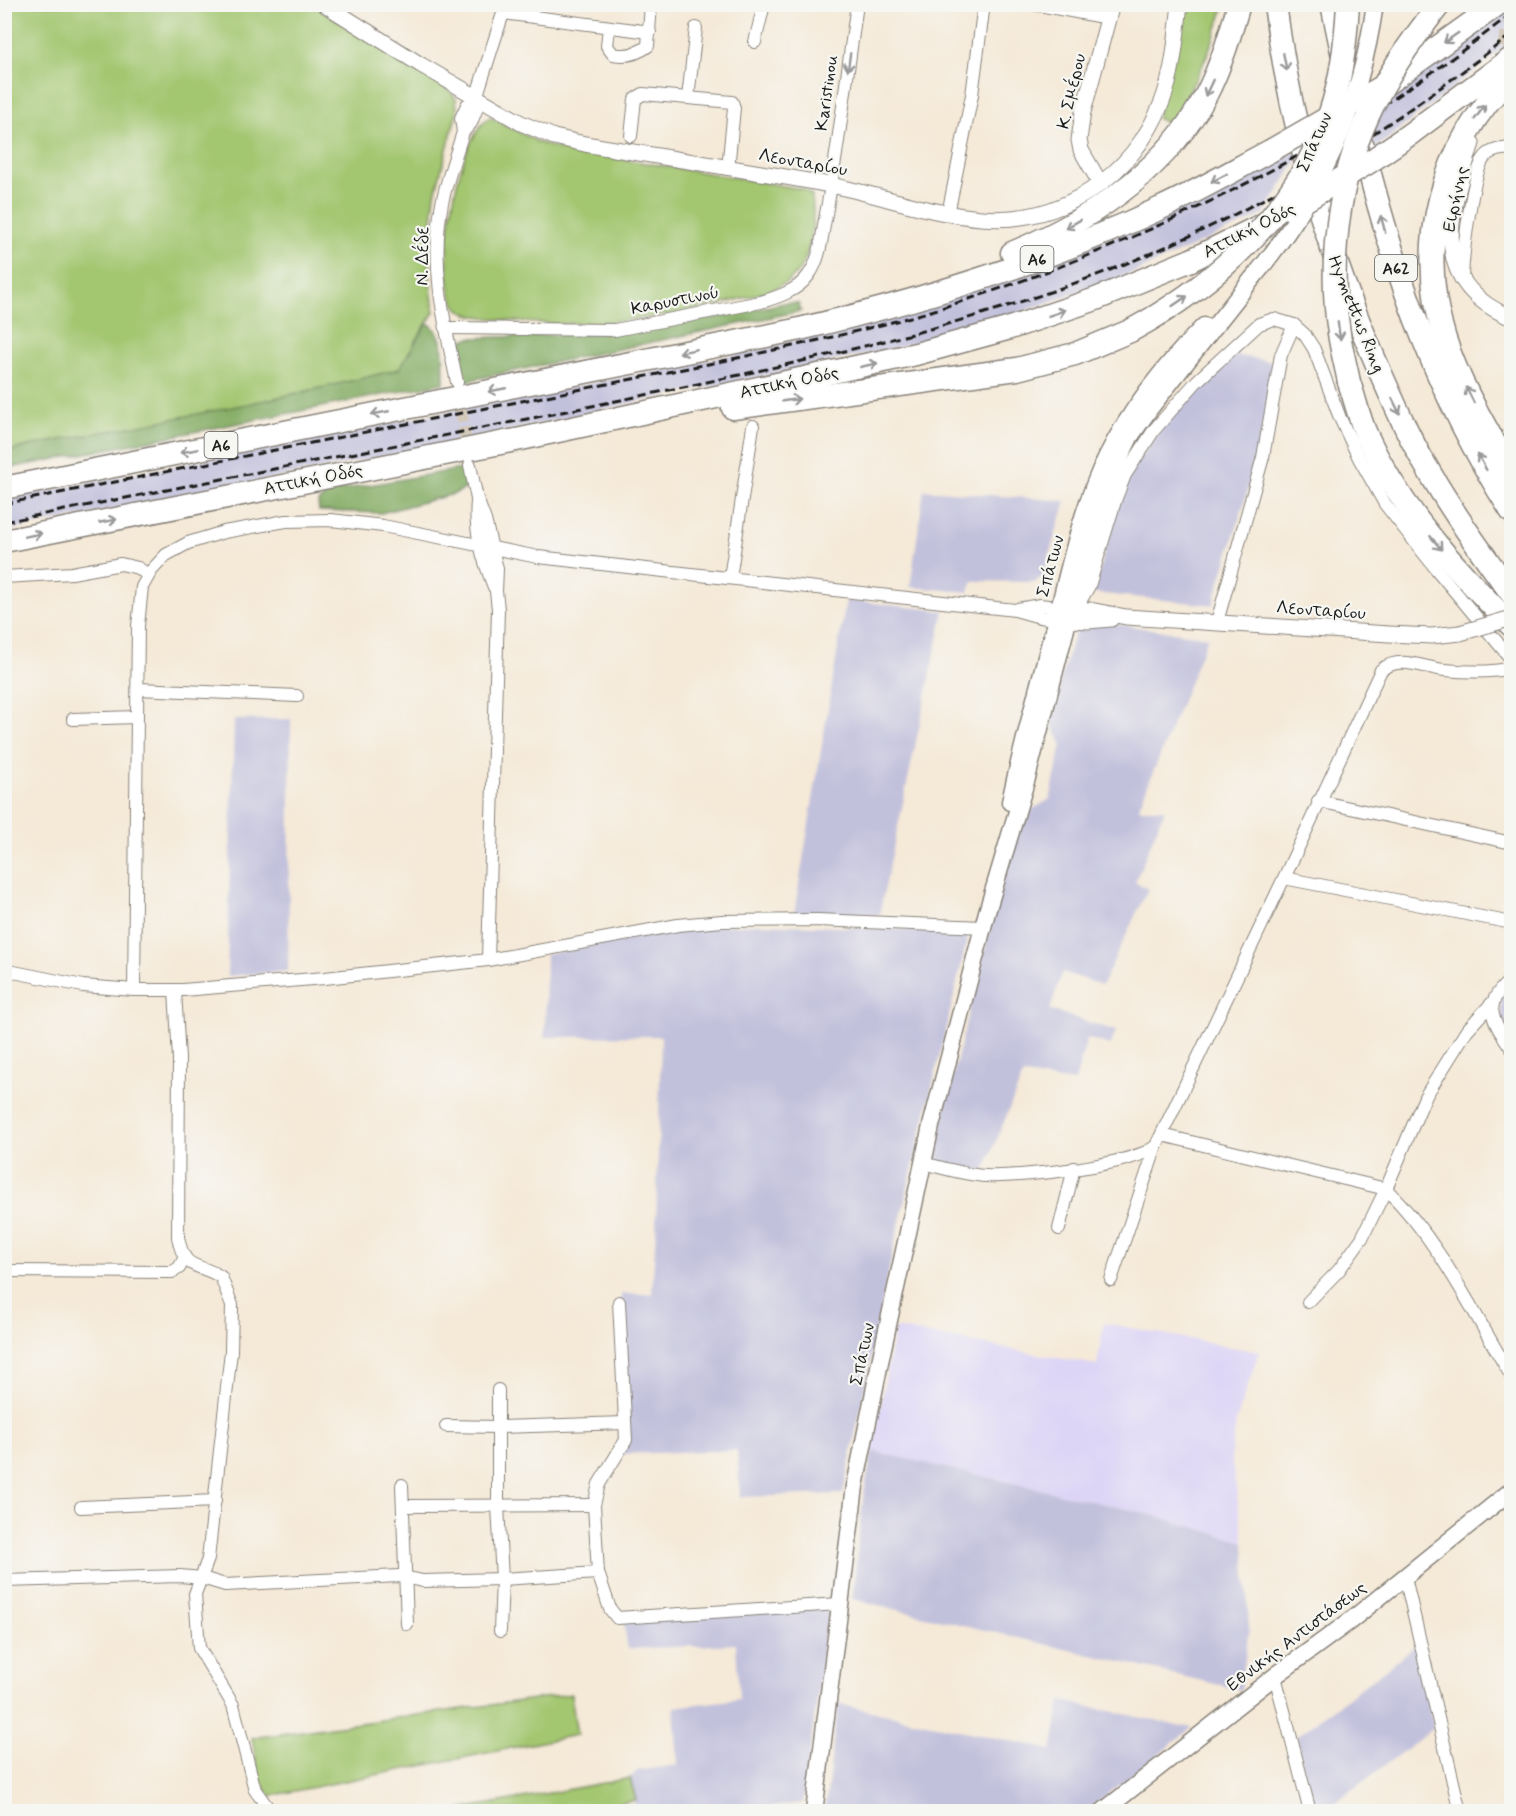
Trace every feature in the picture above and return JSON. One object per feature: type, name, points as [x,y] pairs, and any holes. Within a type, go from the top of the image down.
[{"type":"highway","points":[[746,339],[985,264],[1048,237],[1109,202],[1138,180],[1165,153],[1193,115],[1206,95],[1222,61],[1239,4]]},
{"type":"highway","name":"Hymettus Ring","points":[[1275,4],[1296,119],[1309,174],[1325,232],[1357,319],[1428,471],[1458,519],[1512,594]]},
{"type":"highway","name":"Α62","points":[[1332,4],[1349,91],[1397,273],[1448,398],[1480,460],[1512,512]]},
{"type":"highway","points":[[521,439],[1017,369],[1075,354],[1130,331],[1178,303],[1220,271],[1252,240],[1282,202],[1312,152],[1330,112],[1340,75],[1348,4]]},
{"type":"highway","points":[[1440,4],[1418,31],[1391,72],[1367,117],[1352,160],[1341,207],[1336,249],[1335,290],[1339,332],[1349,382],[1365,432],[1387,476],[1406,506],[1458,570],[1512,626]]},
{"type":"highway","name":"Α6","points":[[4,488],[791,331],[871,313],[1019,266],[1162,208],[1270,151],[1380,88],[1498,4]]},
{"type":"highway","name":"Αττική Οδός","points":[[4,541],[521,439],[647,410],[746,392],[882,362],[1007,329],[1150,278],[1232,240],[1291,209],[1371,161],[1512,58]]},
{"type":"highway","points":[[1512,76],[1480,112],[1455,153],[1438,201],[1432,252],[1436,300],[1448,349],[1470,396],[1512,474]]},
{"type":"main road","name":"Σπάτων","points":[[814,1812],[855,1486],[923,1163],[985,920],[1016,777],[1063,614],[1106,487],[1130,437],[1291,229],[1331,156],[1359,82],[1375,4]]},
{"type":"main road","name":"Εθνικής Αντιστάσεως","points":[[1102,1812],[1275,1676],[1350,1621],[1512,1490]]},
{"type":"street","name":"Λεονταρίου","points":[[324,4],[475,101],[554,137],[831,186],[948,214],[984,219],[1023,217],[1066,203],[1085,194],[1130,158],[1154,120],[1170,74],[1180,4]]},
{"type":"street","points":[[609,27],[607,46],[613,54],[624,57],[648,46],[651,4]]},
{"type":"street","points":[[755,42],[764,4]]},
{"type":"street","name":"Karistinou","points":[[831,186],[857,4]]},
{"type":"street","points":[[948,214],[972,95],[984,4]]},
{"type":"street","points":[[1034,4],[1110,11]]},
{"type":"street","name":"Ν. Δέδε","points":[[457,382],[437,274],[439,230],[447,182],[463,132],[471,123],[477,108],[475,101],[504,9]]},
{"type":"street","points":[[504,9],[650,32]]},
{"type":"street","name":"Κ. Σμέρου","points":[[1100,183],[1081,150],[1079,140],[1083,112],[1110,11]]},
{"type":"street","points":[[688,98],[696,28]]},
{"type":"street","points":[[631,136],[635,99],[643,94],[732,102],[734,108],[728,169]]},
{"type":"street","points":[[1472,143],[1455,200],[1450,229],[1452,256],[1462,279],[1484,303],[1512,318]]},
{"type":"street","name":"Ειρήνης","points":[[1462,279],[1466,228],[1481,164],[1484,157],[1490,153],[1512,148]]},
{"type":"street","name":"Καρυστινού","points":[[446,328],[615,330],[761,302],[776,297],[800,285],[814,266],[831,186]]},
{"type":"street","points":[[134,990],[138,626],[141,587],[148,575],[166,555],[188,543],[224,532],[286,521],[331,520],[383,526],[538,557],[1016,610],[1040,617],[1063,614],[1081,600],[1089,586],[1125,475],[1154,430],[1197,381],[1259,324],[1274,319],[1294,325],[1305,335],[1314,349],[1354,448],[1386,504],[1430,563],[1512,660]]},
{"type":"street","points":[[1217,622],[1263,457],[1281,355],[1294,325]]},
{"type":"street","points":[[730,578],[753,426]]},
{"type":"street","points":[[470,465],[477,499],[475,521],[486,546],[487,570],[495,591],[499,628],[488,960]]},
{"type":"street","points":[[4,577],[72,573],[122,564],[138,568],[148,575]]},
{"type":"street","name":"Λεονταρίου","points":[[1063,614],[1090,610],[1126,617],[1432,636],[1460,633],[1512,618]]},
{"type":"street","points":[[1111,1280],[1159,1140],[1376,678],[1385,667],[1404,663],[1445,670],[1483,671],[1512,668]]},
{"type":"street","points":[[138,689],[297,696]]},
{"type":"street","points":[[73,719],[137,717]]},
{"type":"street","points":[[1318,801],[1512,843]]},
{"type":"street","points":[[1284,878],[1512,923]]},
{"type":"street","points":[[6,974],[83,986],[175,990],[325,978],[488,960],[678,925],[722,921],[985,920]]},
{"type":"street","points":[[1308,1302],[1338,1270],[1362,1238],[1386,1189],[1425,1097],[1467,1030],[1491,1004],[1498,989],[1512,979]]},
{"type":"street","points":[[175,990],[179,1059],[178,1237],[184,1259],[222,1277],[232,1305],[231,1351],[208,1559],[202,1578],[195,1589],[199,1648],[233,1705],[255,1790],[271,1812]]},
{"type":"street","points":[[1491,1004],[1494,1022],[1512,1049]]},
{"type":"street","points":[[923,1163],[987,1176],[1030,1174],[1143,1154],[1159,1140]]},
{"type":"street","points":[[1159,1140],[1386,1189],[1409,1213],[1439,1254],[1512,1377]]},
{"type":"street","points":[[1059,1229],[1074,1168]]},
{"type":"street","points":[[4,1271],[171,1272],[179,1268],[184,1259]]},
{"type":"street","points":[[619,1302],[626,1440],[599,1484],[594,1504],[598,1573],[610,1609],[617,1618],[840,1604]]},
{"type":"street","points":[[498,1390],[498,1506],[502,1579],[500,1631]]},
{"type":"street","points":[[446,1426],[498,1427],[625,1423]]},
{"type":"street","points":[[402,1485],[407,1624]]},
{"type":"street","points":[[81,1507],[215,1501]]},
{"type":"street","points":[[404,1506],[594,1504]]},
{"type":"street","points":[[4,1581],[180,1576],[202,1578],[225,1585],[399,1576],[423,1581],[598,1573]]},
{"type":"street","points":[[1405,1577],[1460,1812]]},
{"type":"street","points":[[1275,1676],[1310,1812]]},
{"type":"shaded area","points":[[1511,5],[1511,42],[1359,161],[1386,93]]},
{"type":"shaded area","points":[[1306,146],[1263,215],[1137,271],[1003,318],[887,350],[603,409],[483,437],[5,531],[5,499],[654,371],[765,348],[866,323],[1126,232],[1247,177]]},
{"type":"shaded area","points":[[1234,355],[1274,362],[1256,463],[1213,605],[1093,593],[1120,497],[1131,470],[1180,404]]},
{"type":"shaded area","points":[[924,490],[1066,501],[1042,577],[1035,582],[973,581],[969,592],[910,587]]},
{"type":"shaded area","points":[[846,600],[944,611],[879,915],[794,914]]},
{"type":"shaded area","points":[[1108,623],[1208,637],[1139,807],[1165,809],[1135,882],[1148,889],[1102,985],[1062,972],[1050,1010],[1116,1031],[1110,1045],[1087,1038],[1075,1082],[1023,1075],[984,1171],[931,1161],[1019,817],[1050,799],[1062,745],[1049,718],[1075,632],[1080,625]]},
{"type":"shaded area","points":[[291,719],[288,971],[227,976],[234,720]]},
{"type":"shaded area","points":[[760,924],[969,932],[893,1250],[843,1494],[740,1497],[737,1450],[623,1454],[626,1380],[621,1294],[652,1294],[661,1036],[545,1037],[546,954],[684,928]]},
{"type":"shaded area","points":[[1511,984],[1511,1037],[1501,1015],[1501,992]]},
{"type":"shaded area","points":[[1104,1323],[1259,1352],[1236,1421],[1231,1456],[1244,1542],[1149,1514],[872,1451],[895,1328],[1097,1365]]},
{"type":"shaded area","points":[[872,1451],[1149,1514],[1244,1542],[1249,1628],[1241,1690],[852,1599],[863,1499]]},
{"type":"shaded area","points":[[829,1607],[803,1803],[735,1812],[636,1811],[630,1778],[637,1771],[678,1765],[674,1707],[739,1699],[736,1644],[628,1649],[623,1620]]},
{"type":"shaded area","points":[[1416,1646],[1434,1728],[1324,1811],[1314,1811],[1296,1737]]},
{"type":"shaded area","points":[[1061,1701],[1192,1728],[1086,1811],[825,1811],[838,1704],[1052,1750]]},
{"type":"green space","points":[[5,5],[313,5],[451,92],[456,99],[457,112],[435,194],[430,237],[430,277],[434,312],[399,369],[246,405],[5,452]]},
{"type":"green space","points":[[1182,5],[1224,5],[1202,67],[1169,124],[1157,118]]},
{"type":"green space","points":[[490,117],[538,142],[555,148],[803,189],[812,196],[813,206],[811,240],[804,261],[792,278],[766,292],[707,307],[645,318],[551,323],[520,322],[465,313],[453,301],[450,289],[447,259],[449,227],[461,168],[476,132]]},
{"type":"green space","points":[[784,303],[798,303],[801,311],[471,380],[463,381],[458,362],[459,345],[469,338],[636,332]]},
{"type":"green space","points":[[427,323],[438,333],[441,341],[444,383],[5,469],[5,452],[24,447],[259,401],[399,369]]},
{"type":"green space","points":[[460,469],[465,478],[465,489],[454,494],[381,513],[319,511],[318,502],[330,492]]},
{"type":"green space","points":[[571,1694],[577,1735],[270,1796],[259,1778],[252,1738]]},
{"type":"green space","points":[[630,1778],[636,1800],[570,1811],[452,1811]]},
{"type":"tunnel","points":[[1498,70],[1512,19]]},
{"type":"tunnel","points":[[458,392],[468,455]]},
{"type":"railway","points":[[4,504],[723,361],[872,327],[960,302],[1107,248],[1249,182],[1385,104],[1512,13]]},
{"type":"railway","points":[[4,522],[544,416],[761,370],[900,337],[1036,297],[1170,245],[1260,201],[1389,123],[1512,34]]}]
